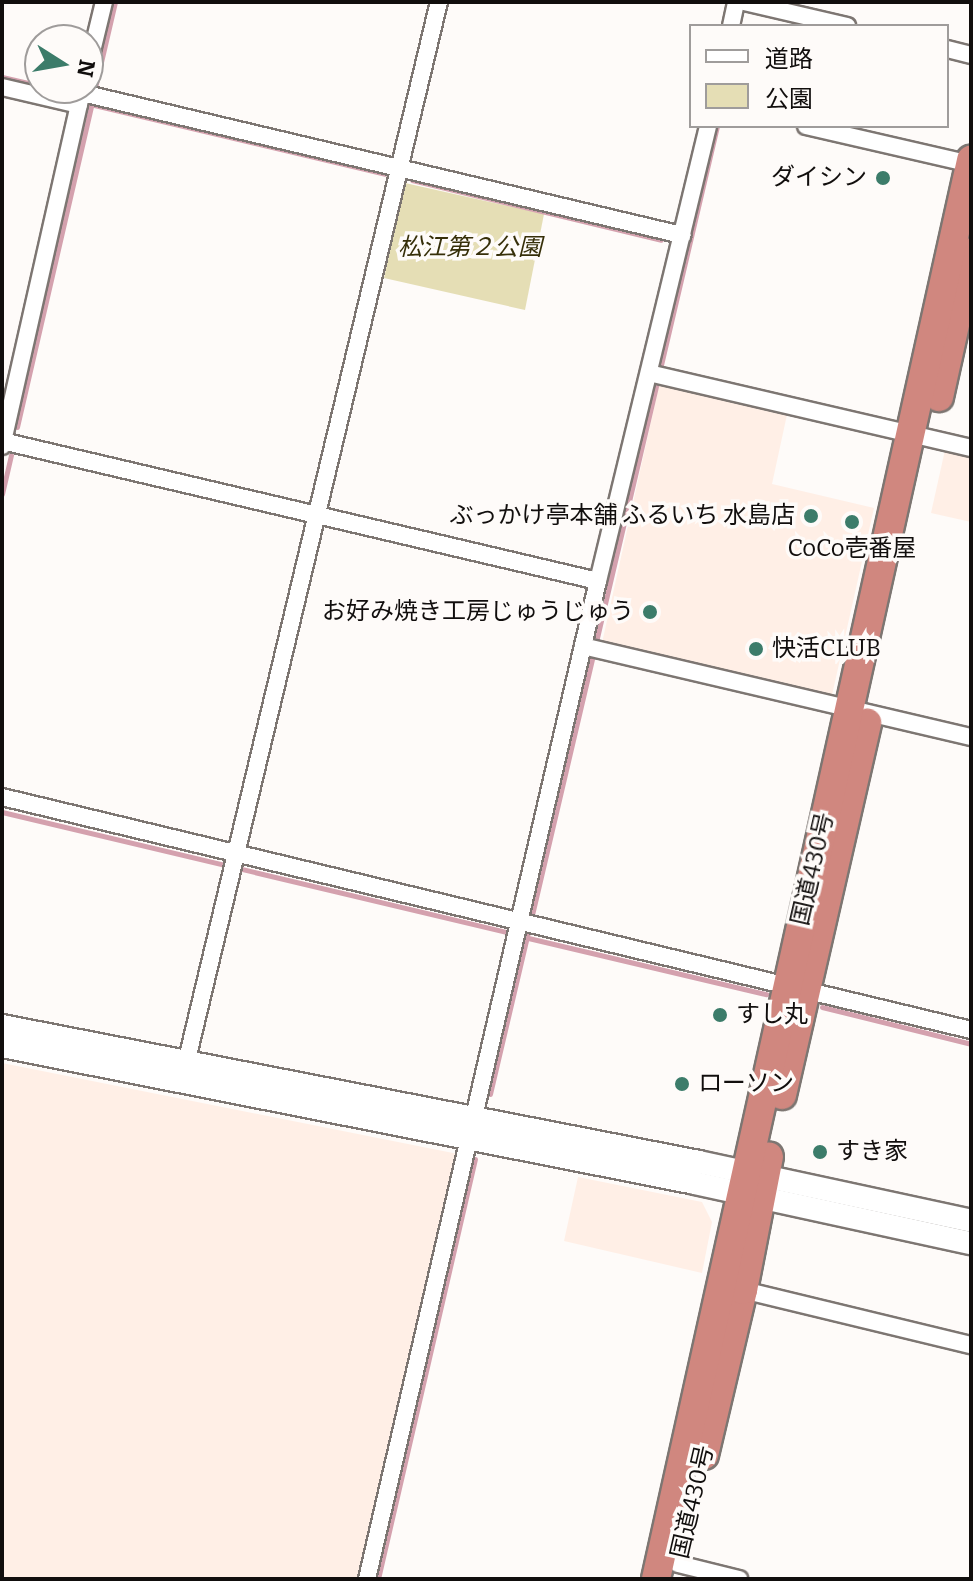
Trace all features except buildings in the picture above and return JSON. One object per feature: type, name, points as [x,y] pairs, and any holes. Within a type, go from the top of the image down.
[{"type":"highway","name":"国道430号","points":[[669,1574],[920,437],[971,163]]},
{"type":"highway","name":"国道430号","points":[[920,437],[971,253]]},
{"type":"highway","name":"国道430号","points":[[669,1574],[743,1290],[754,1185]]},
{"type":"street","points":[[99,24],[104,2]]},
{"type":"street","points":[[184,1072],[439,2]]},
{"type":"street","points":[[731,24],[736,2]]},
{"type":"street","points":[[744,2],[838,24]]},
{"type":"street","points":[[949,50],[971,55]]},
{"type":"street","points":[[2,87],[24,89]]},
{"type":"street","points":[[104,100],[682,235]]},
{"type":"street","points":[[80,104],[2,443],[317,513],[598,581]]},
{"type":"street","points":[[367,1579],[472,1129],[524,929],[591,648],[598,581],[655,374],[682,235],[708,128]]},
{"type":"street","points":[[815,128],[971,163]]},
{"type":"street","points":[[655,374],[971,448]]},
{"type":"street","points":[[591,648],[971,737]]},
{"type":"street","points":[[2,797],[235,863],[971,1030]]},
{"type":"street","points":[[2,1026],[184,1072],[754,1185],[971,1221]]},
{"type":"street","points":[[2,1046],[184,1072]]},
{"type":"street","points":[[754,1185],[971,1243]]},
{"type":"street","points":[[743,1290],[971,1345]]},
{"type":"street","points":[[669,1574],[739,1579]]},
{"type":"shaded area","points":[[660,381],[788,410],[772,484],[874,508],[832,695],[602,643]]},
{"type":"shaded area","points":[[945,450],[971,456],[971,522],[931,513]]},
{"type":"shaded area","points":[[2,1063],[458,1154],[359,1579],[2,1579]]},
{"type":"shaded area","points":[[578,1177],[702,1202],[712,1222],[702,1273],[564,1241]]},
{"type":"green space","name":"松江第２公園","points":[[405,183],[544,214],[525,310],[384,278]]},
{"type":"waterway","points":[[104,49],[115,2]]},
{"type":"waterway","points":[[2,77],[24,82]]},
{"type":"waterway","points":[[90,104],[385,174]]},
{"type":"waterway","points":[[17,427],[91,104]]},
{"type":"waterway","points":[[490,1094],[717,128]]},
{"type":"waterway","points":[[412,180],[661,240]]},
{"type":"waterway","points":[[2,494],[11,455]]},
{"type":"waterway","points":[[2,812],[515,934]]},
{"type":"waterway","points":[[524,937],[766,994]]},
{"type":"waterway","points":[[822,1007],[971,1044]]},
{"type":"waterway","points":[[378,1579],[475,1159]]},
{"type":"place","name":"ダイシン","points":[[883,178]]},
{"type":"place","name":"ぶっかけ亭本舗 ふるいち 水島店","points":[[811,516]]},
{"type":"place","name":"CoCo壱番屋","points":[[852,522]]},
{"type":"place","name":"お好み焼き工房じゅうじゅう","points":[[650,612]]},
{"type":"place","name":"快活CLUB","points":[[756,649]]},
{"type":"place","name":"すし丸","points":[[720,1015]]},
{"type":"place","name":"ローソン","points":[[682,1084]]},
{"type":"place","name":"すき家","points":[[820,1152]]}]
